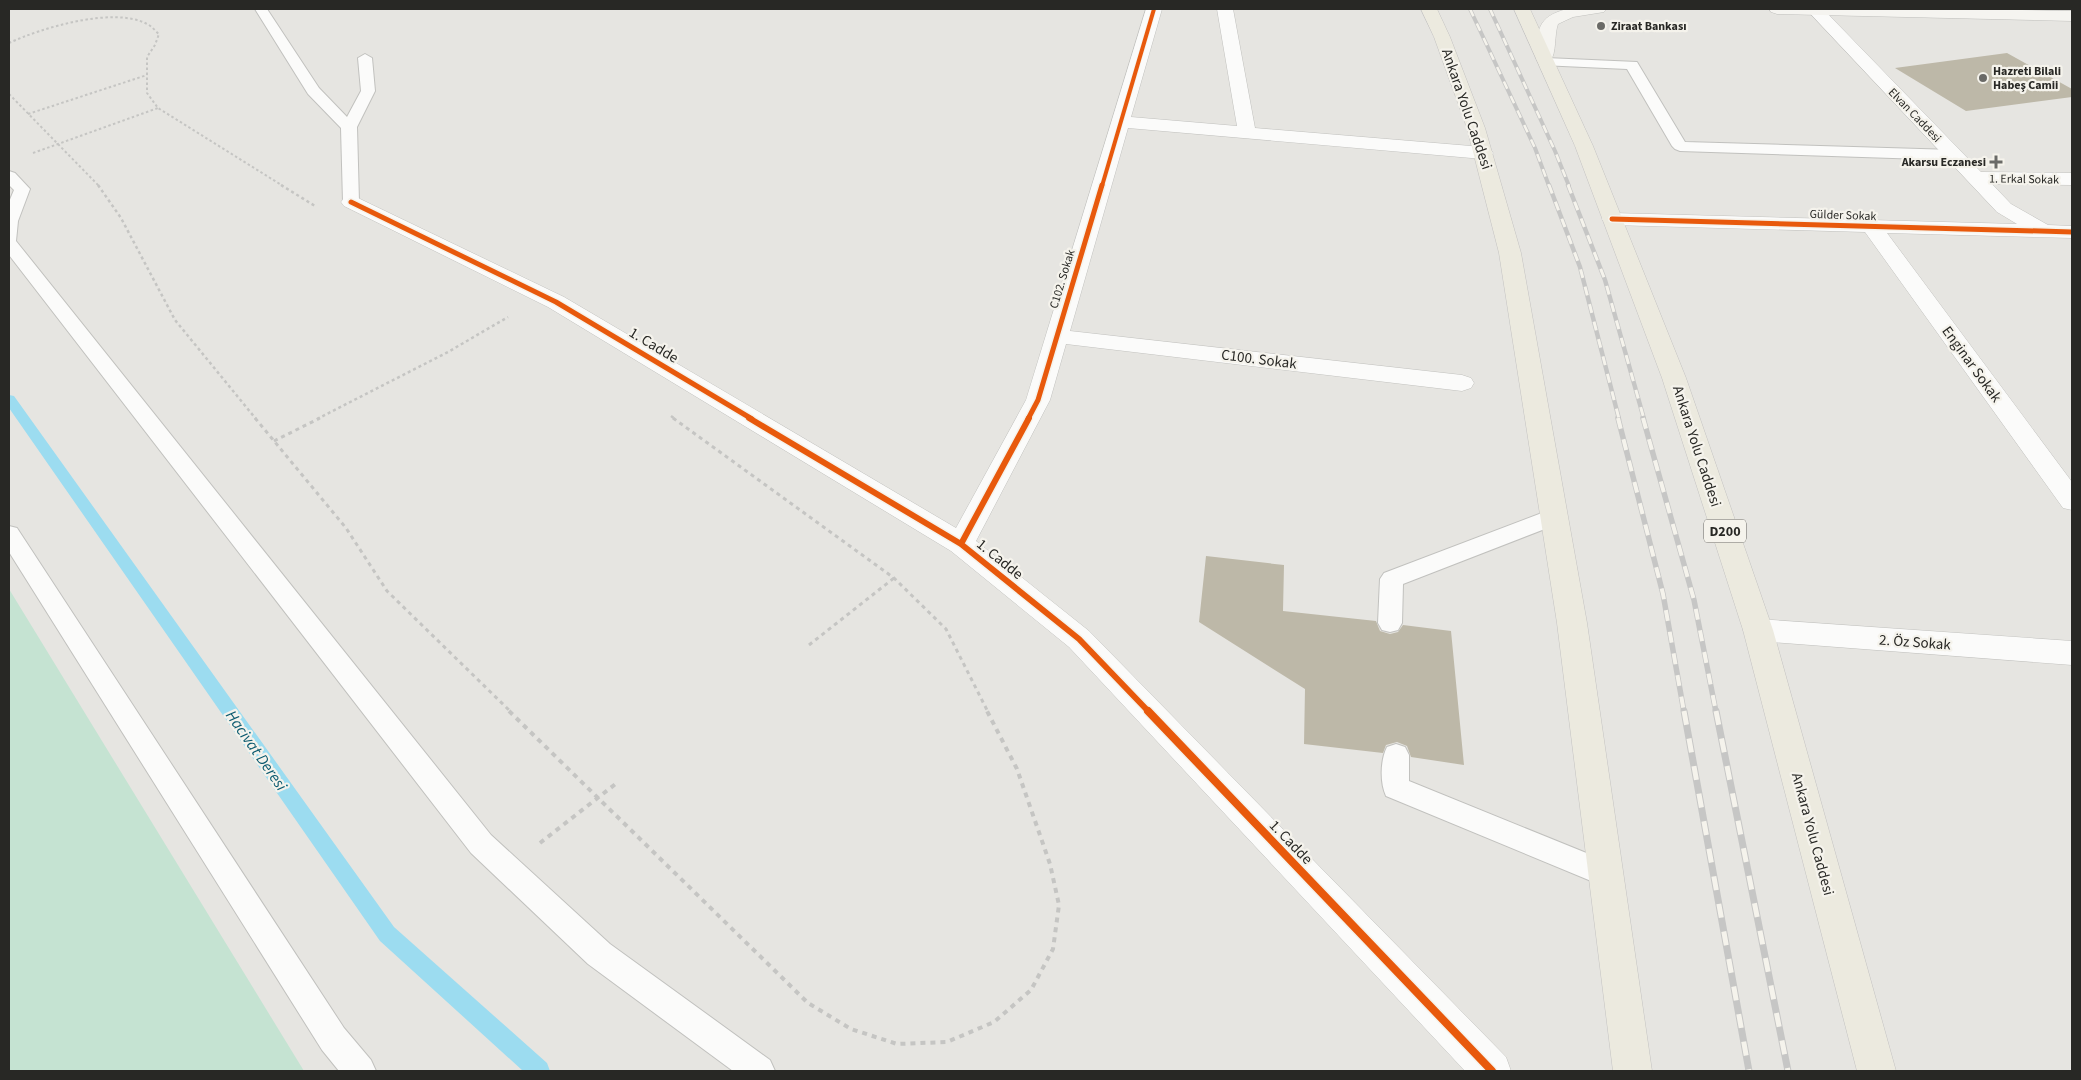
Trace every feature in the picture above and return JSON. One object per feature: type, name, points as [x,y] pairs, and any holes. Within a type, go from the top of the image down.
[{"type":"highway","name":"Ankara Yolu Caddesi","points":[[1429,9],[1456,73],[1483,153],[1510,253],[1572,623],[1633,1071]]},
{"type":"highway","name":"Ankara Yolu Caddesi","points":[[1522,9],[1584,146],[1674,378],[1758,630],[1877,1071]]},
{"type":"main road","points":[[1545,60],[1546,34],[1552,21],[1568,13],[1598,9]]},
{"type":"main road","points":[[1777,9],[2072,16]]},
{"type":"street","name":"C102. Sokak","points":[[961,544],[1038,400],[1154,9]]},
{"type":"street","points":[[1226,9],[1247,133]]},
{"type":"street","name":"Elvan Caddesi","points":[[1814,9],[2004,208],[2044,231],[2072,244]]},
{"type":"street","points":[[1120,122],[1483,153]]},
{"type":"street","name":"1. Erkal Sokak","points":[[1976,178],[2072,180]]},
{"type":"street","name":"1. Cadde","points":[[351,202],[556,302],[961,544],[1079,639],[1492,1071]]},
{"type":"street","name":"Gülder Sokak","points":[[1612,219],[2072,232]]},
{"type":"street","name":"Enginar Sokak","points":[[1872,227],[2072,501]]},
{"type":"street","name":"C100. Sokak","points":[[1056,336],[1462,383]]},
{"type":"street","name":"2. Öz Sokak","points":[[1758,630],[2072,653]]},
{"type":"lane","points":[[261,9],[313,91],[349,127]]},
{"type":"lane","points":[[351,202],[349,127],[368,91],[365,58]]},
{"type":"lane","points":[[1545,60],[1632,65],[1680,146],[1954,156]]},
{"type":"lane","points":[[9,176],[22,189],[10,221],[9,239]]},
{"type":"lane","points":[[9,244],[481,844],[600,954],[759,1071]]},
{"type":"lane","points":[[1390,623],[1392,579],[1555,516]]},
{"type":"lane","points":[[9,534],[333,1039],[360,1071]]},
{"type":"lane","points":[[1396,755],[1396,788],[1606,874]]},
{"type":"path","points":[[9,43],[42,29],[70,22],[122,18],[142,20],[154,26],[159,34],[155,45],[147,56],[147,93],[158,108],[323,211]]},
{"type":"path","points":[[28,114],[147,75]]},
{"type":"path","points":[[9,94],[99,186],[120,218],[175,320],[346,528],[387,590],[808,1003],[851,1029],[897,1044],[947,1042],[994,1022],[1031,990],[1053,949],[1059,905],[1050,864],[1017,770],[946,629],[894,578],[670,415]]},
{"type":"path","points":[[25,155],[158,108]]},
{"type":"path","points":[[274,441],[448,352],[509,316],[502,312]]},
{"type":"path","points":[[809,645],[894,578]]},
{"type":"path","points":[[508,868],[618,782]]},
{"type":"green space","points":[[9,589],[304,1071],[9,1071]]},
{"type":"building","name":"Hazreti Bilali Habeş Camii","points":[[2007,53],[2072,89],[2072,97],[1966,111],[1895,68]]},
{"type":"building","points":[[1206,556],[1284,565],[1283,611],[1376,621],[1380,631],[1390,634],[1398,632],[1403,625],[1451,631],[1464,765],[1411,757],[1407,746],[1397,742],[1386,745],[1383,753],[1304,744],[1305,689],[1199,622]]},
{"type":"waterway","name":"Hacivat Deresi","points":[[9,399],[387,934],[539,1071]]},
{"type":"railway","points":[[1470,9],[1535,148],[1549,186]]},
{"type":"railway","points":[[1490,9],[1569,186]]},
{"type":"railway","points":[[1549,185],[1580,267],[1619,419]]},
{"type":"railway","points":[[1568,185],[1605,280],[1644,419]]},
{"type":"railway","points":[[1618,418],[1663,594],[1684,712]]},
{"type":"railway","points":[[1643,418],[1694,600],[1716,712]]},
{"type":"railway","points":[[1684,711],[1749,1071]]},
{"type":"railway","points":[[1716,711],[1788,1071]]},
{"type":"cycle path","points":[[961,544],[1038,400],[1154,9]]},
{"type":"cycle path","points":[[351,202],[556,302],[961,544],[1079,639],[1492,1071]]},
{"type":"cycle path","points":[[1612,219],[2072,232]]},
{"type":"place","name":"Ziraat Bankası","points":[[1601,26]]},
{"type":"place","name":"Hazreti Bilali Habeş Camii","points":[[1983,78]]},
{"type":"place","name":"Akarsu Eczanesi","points":[[1996,162]]}]
